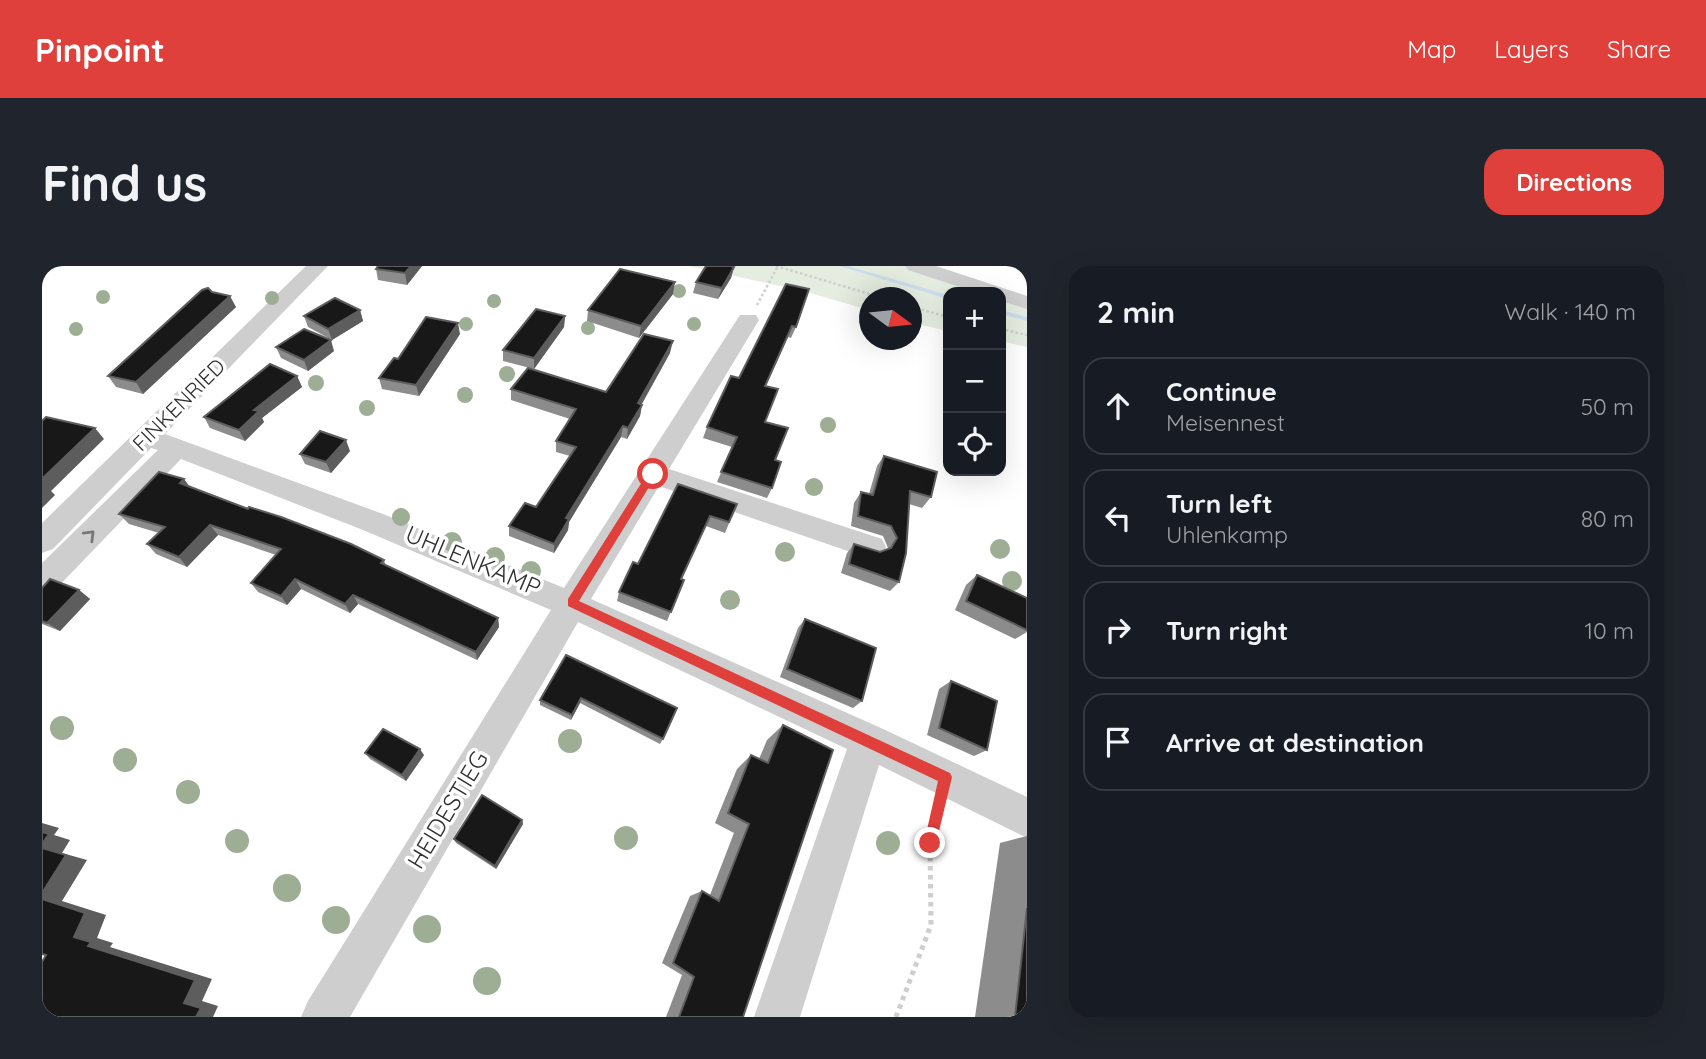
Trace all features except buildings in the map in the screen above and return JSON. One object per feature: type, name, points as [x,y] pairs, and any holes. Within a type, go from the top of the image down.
[{"type":"street","points":[[915,266],[980,287]]},
{"type":"street","name":"FINKENRIED","points":[[42,583],[163,442],[321,267]]},
{"type":"street","points":[[1006,296],[1027,303]]},
{"type":"street","name":"HEIDESTIEG","points":[[324,1017],[572,603],[748,320]]},
{"type":"street","name":"FINKENRIED","points":[[42,541],[163,442]]},
{"type":"street","name":"UHLENKAMP","points":[[163,442],[340,506],[572,603],[869,740],[1027,818]]},
{"type":"street","points":[[653,474],[871,547]]},
{"type":"street","points":[[777,1017],[869,740]]},
{"type":"path","points":[[748,320],[777,266],[859,291]]},
{"type":"path","points":[[922,310],[943,316]]},
{"type":"path","points":[[1006,330],[1027,335]]},
{"type":"path","points":[[896,1017],[931,925],[930,843],[945,777]]},
{"type":"shaded area","points":[[689,266],[908,266],[966,287],[943,287],[943,330],[922,325],[922,287],[859,287],[859,307],[803,291]]},
{"type":"shaded area","points":[[1006,301],[1027,307],[1027,347],[1006,342]]},
{"type":"waterway","points":[[842,266],[943,296]]},
{"type":"waterway","points":[[1006,313],[1027,319]]},
{"type":"route","points":[[653,474],[572,603],[945,777],[930,843]]}]
